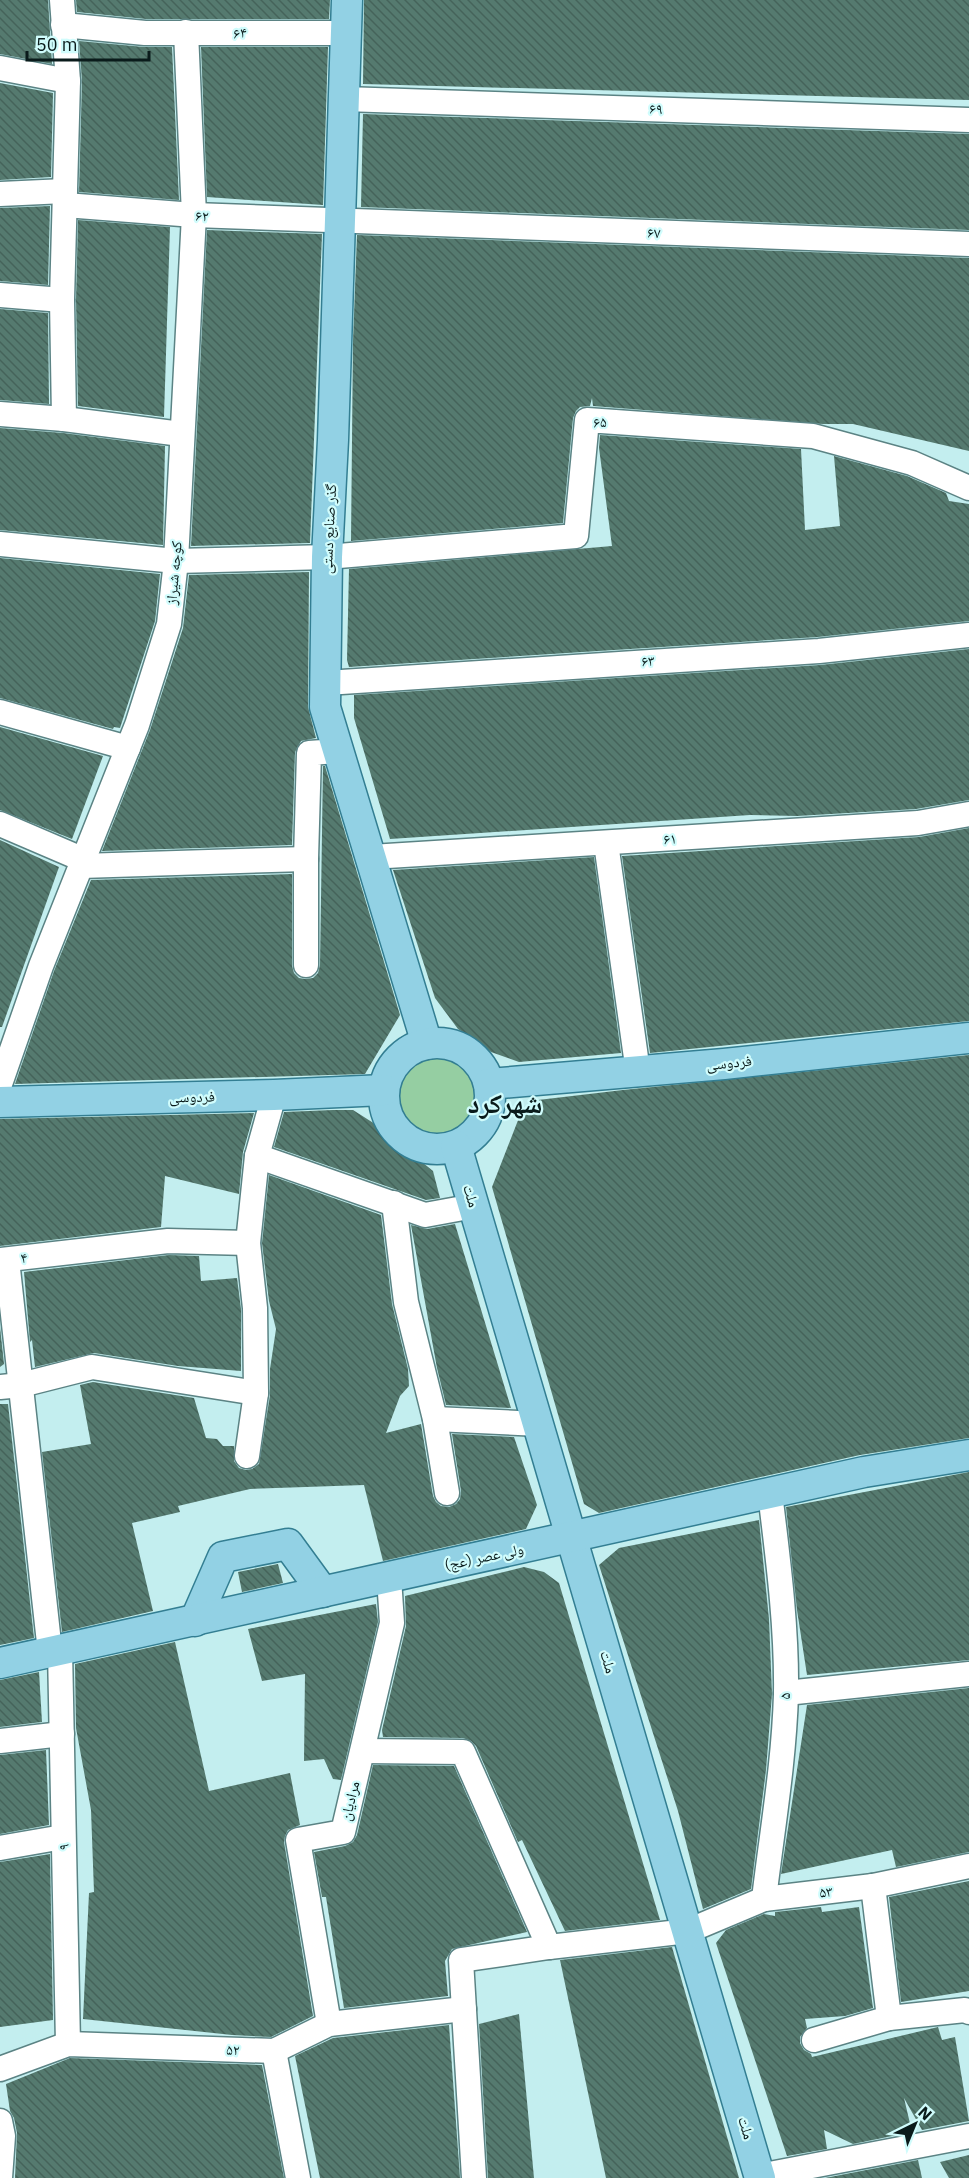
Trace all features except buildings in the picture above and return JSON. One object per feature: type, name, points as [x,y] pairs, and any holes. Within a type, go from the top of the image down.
[{"type":"main road","name":"گذر صنایع دستی","points":[[347,0],[327,557],[325,707],[427,1044]]},
{"type":"main road","name":"فردوسی","points":[[489,1084],[969,1038]]},
{"type":"main road","points":[[443,1043],[459,1047],[473,1056],[483,1069],[489,1084],[491,1100],[484,1121],[470,1139],[456,1146],[439,1150],[421,1147],[405,1138],[393,1125],[386,1108],[384,1090],[387,1077],[394,1065],[414,1048],[427,1044],[443,1043]]},
{"type":"main road","name":"فردوسی","points":[[0,1102],[384,1090]]},
{"type":"main road","name":"ملت","points":[[456,1146],[760,2177]]},
{"type":"main road","name":"ولی عصر (عج)","points":[[0,1663],[864,1472],[969,1455]]},
{"type":"main road","points":[[195,1621],[224,1557],[288,1544],[323,1592]]},
{"type":"street","points":[[62,0],[68,81],[62,300],[64,419]]},
{"type":"street","name":"۶۴","points":[[63,25],[145,33],[346,33]]},
{"type":"street","name":"کوچه شیراز","points":[[0,1084],[41,966],[128,748],[169,624],[176,561],[194,215],[186,32]]},
{"type":"street","points":[[0,68],[68,81]]},
{"type":"street","name":"۶۹","points":[[344,99],[969,120]]},
{"type":"street","name":"۶۲","points":[[0,194],[65,198],[194,215],[339,222]]},
{"type":"street","name":"۶۷","points":[[339,222],[969,244]]},
{"type":"street","points":[[0,295],[62,300]]},
{"type":"street","points":[[0,414],[64,419],[181,434]]},
{"type":"street","name":"۶۵","points":[[327,557],[576,536],[587,420],[813,435],[912,463],[969,488]]},
{"type":"street","points":[[0,544],[176,561],[327,557]]},
{"type":"street","name":"۶۳","points":[[326,683],[819,651],[969,636]]},
{"type":"street","points":[[0,712],[128,748]]},
{"type":"street","points":[[306,965],[309,753],[338,751]]},
{"type":"street","name":"۶۱","points":[[371,857],[918,823],[969,814]]},
{"type":"street","points":[[0,824],[77,857],[81,866],[306,859]]},
{"type":"street","points":[[606,843],[638,1071]]},
{"type":"street","points":[[247,1456],[256,1393],[255,1308],[248,1243],[257,1156],[274,1095]]},
{"type":"street","points":[[257,1156],[424,1215],[474,1206]]},
{"type":"street","points":[[394,1203],[406,1302],[435,1419],[447,1493]]},
{"type":"street","name":"۴","points":[[55,1651],[10,1386],[3,1260],[168,1241],[248,1243]]},
{"type":"street","points":[[10,1386],[92,1367],[256,1393]]},
{"type":"street","points":[[435,1419],[539,1424]]},
{"type":"street","name":"۵","points":[[764,1899],[780,1769],[786,1693],[783,1611],[770,1493]]},
{"type":"street","name":"مرادیان","points":[[329,2024],[298,1840],[343,1832],[392,1623],[389,1578]]},
{"type":"street","name":"۹","points":[[55,1651],[62,1734],[68,2044]]},
{"type":"street","points":[[786,1693],[969,1674]]},
{"type":"street","points":[[0,1741],[62,1734]]},
{"type":"street","points":[[363,1751],[463,1752],[549,1947]]},
{"type":"street","points":[[0,1848],[63,1837]]},
{"type":"street","name":"۵۳","points":[[688,1931],[764,1899],[873,1886],[969,1866]]},
{"type":"street","points":[[873,1886],[889,2018]]},
{"type":"street","points":[[474,2178],[461,1960],[688,1931]]},
{"type":"street","name":"۵۲","points":[[0,2069],[68,2044],[274,2051],[329,2024],[464,2009]]},
{"type":"street","points":[[814,2040],[889,2018],[965,2010],[969,2012]]},
{"type":"street","points":[[274,2051],[298,2178]]},
{"type":"street","points":[[0,2121],[3,2136],[0,2178]]},
{"type":"street","points":[[760,2177],[969,2136]]},
{"type":"green space","points":[[438,1057],[453,1060],[466,1069],[475,1082],[478,1097],[475,1112],[466,1125],[453,1134],[438,1137],[423,1134],[410,1125],[401,1112],[398,1097],[401,1082],[410,1069],[423,1060]]},
{"type":"district","name":"شهرکرد","points":[[505,1104]]}]
